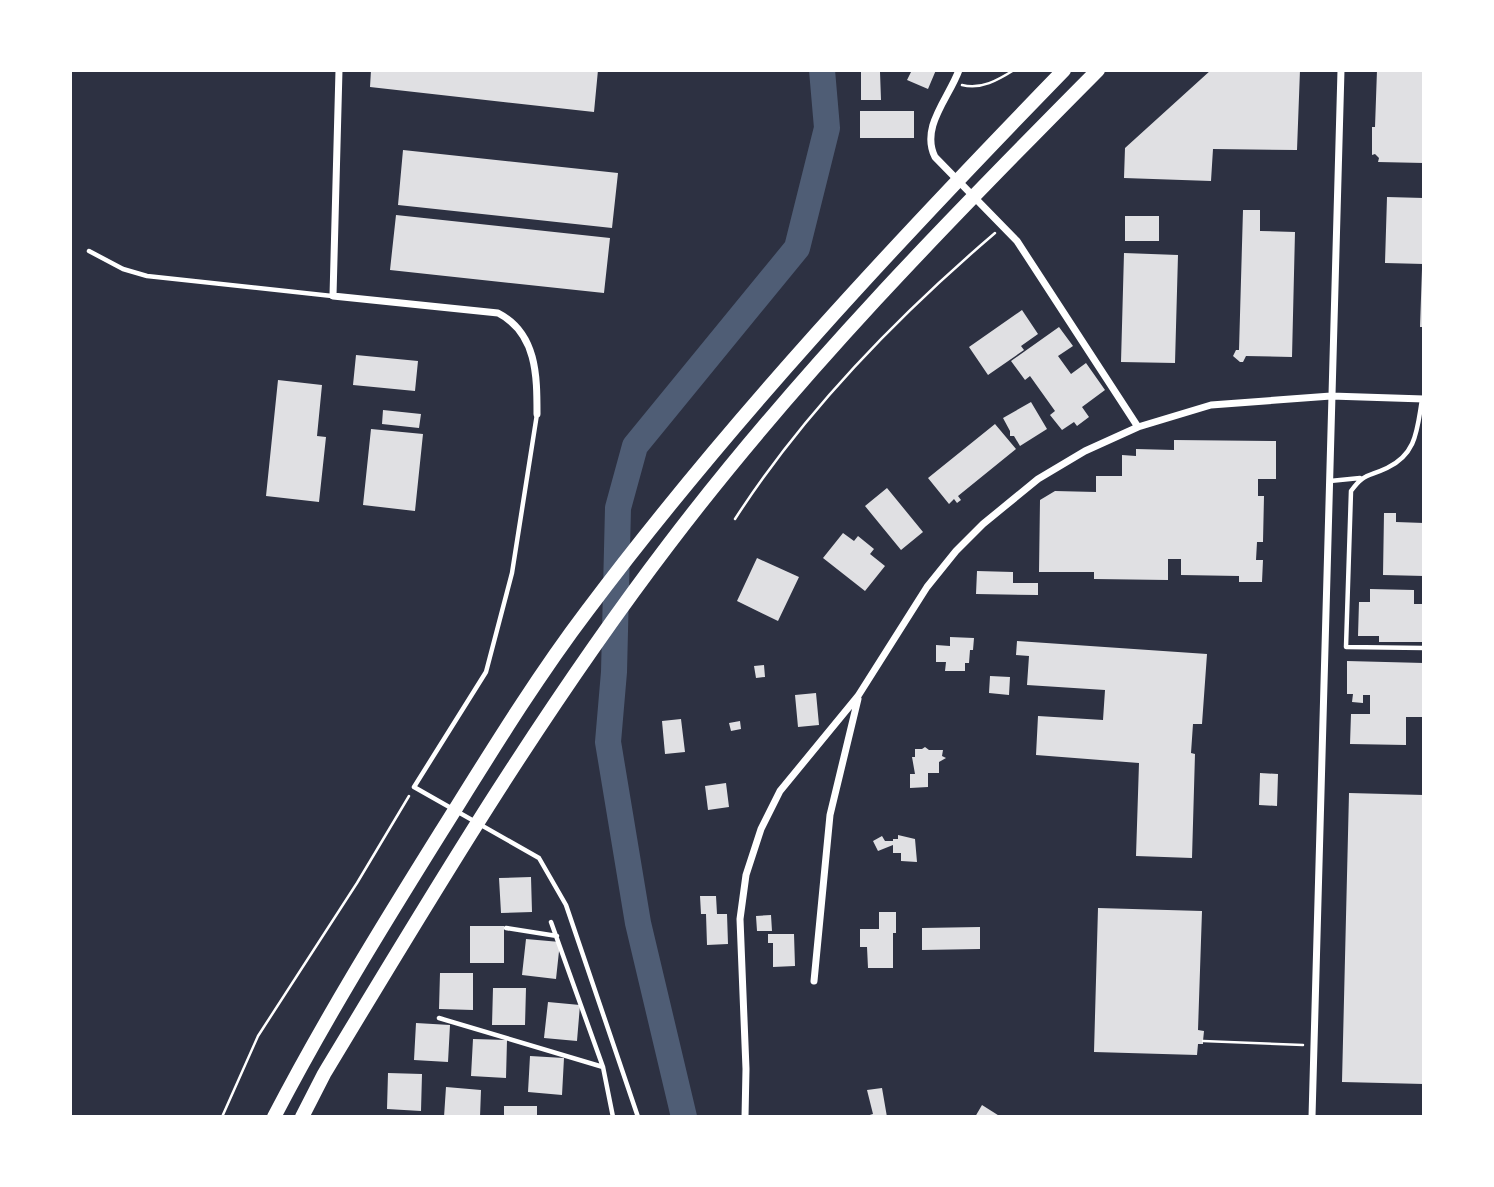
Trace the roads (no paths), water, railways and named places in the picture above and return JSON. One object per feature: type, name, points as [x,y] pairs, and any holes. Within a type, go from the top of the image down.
[{"type":"highway","points":[[274,1117],[383,925],[467,790],[587,612],[757,400],[818,330],[1064,70]]},
{"type":"highway","points":[[302,1117],[324,1074],[467,836],[591,649],[639,585],[830,349],[961,209],[1098,70]]},
{"type":"street","points":[[339,70],[333,296],[498,313],[510,319],[530,345],[537,387],[537,414]]},
{"type":"street","points":[[959,70],[933,123],[929,146],[935,157],[1003,226],[1028,257],[1138,427]]},
{"type":"street","points":[[1312,1117],[1341,70]]},
{"type":"street","points":[[745,1117],[746,1069],[740,919],[746,876],[761,829],[780,792],[858,696],[927,587],[956,551],[983,524],[1038,479],[1085,452],[1138,427],[1211,405],[1331,396],[1423,399]]},
{"type":"street","points":[[814,981],[830,815],[858,696]]},
{"type":"lane","points":[[89,251],[123,269],[147,276],[333,296]]},
{"type":"lane","points":[[1328,481],[1360,478],[1388,468],[1408,455],[1423,399]]},
{"type":"lane","points":[[537,414],[512,573],[486,672],[414,787],[539,858],[566,905],[638,1117]]},
{"type":"lane","points":[[1360,478],[1351,491],[1350,500],[1346,647],[1424,648]]},
{"type":"lane","points":[[551,922],[603,1068],[613,1117]]},
{"type":"lane","points":[[506,928],[557,936]]},
{"type":"lane","points":[[439,1018],[603,1068]]},
{"type":"waterway","points":[[684,1117],[638,923],[608,742],[614,672],[618,508],[635,446],[797,248],[827,128],[822,70]]}]
